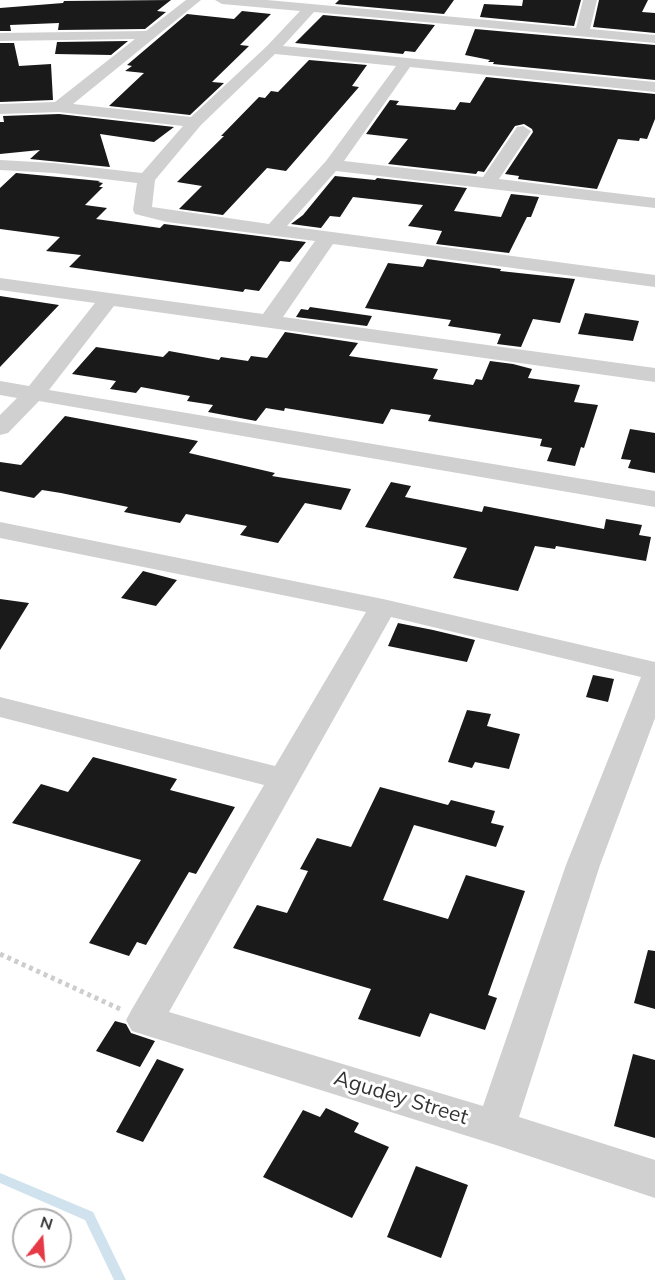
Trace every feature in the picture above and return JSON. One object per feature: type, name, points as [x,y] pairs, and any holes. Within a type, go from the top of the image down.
[{"type":"street","points":[[59,107],[194,0]]},
{"type":"street","points":[[222,0],[310,8],[469,16],[582,32],[655,39]]},
{"type":"street","points":[[582,32],[590,0]]},
{"type":"street","points":[[310,8],[272,49],[195,122],[146,180],[142,210],[146,213],[655,281]]},
{"type":"street","points":[[0,37],[147,35]]},
{"type":"street","points":[[272,49],[655,87]]},
{"type":"street","points":[[274,230],[332,165],[405,64]]},
{"type":"street","points":[[0,109],[59,107],[195,122]]},
{"type":"street","points":[[487,184],[523,131]]},
{"type":"street","points":[[0,165],[54,168],[146,180]]},
{"type":"street","points":[[332,165],[487,184],[653,198]]},
{"type":"street","points":[[270,320],[328,237]]},
{"type":"street","points":[[0,284],[655,375]]},
{"type":"street","points":[[0,428],[35,393],[109,299]]},
{"type":"street","points":[[0,388],[655,499]]},
{"type":"street","points":[[0,530],[383,607],[655,671]]},
{"type":"street","points":[[145,1020],[383,607]]},
{"type":"street","points":[[496,1127],[583,865],[655,679]]},
{"type":"street","points":[[0,707],[284,779]]},
{"type":"street","name":"Agudey Street","points":[[145,1020],[496,1127],[655,1179]]},
{"type":"path","points":[[0,954],[145,1020]]},
{"type":"building","points":[[171,0],[157,11],[166,12],[145,29],[58,30],[59,23],[10,25],[11,31],[0,31],[0,8],[63,3],[64,1]]},
{"type":"building","points":[[339,0],[454,0],[444,14],[335,4]]},
{"type":"building","points":[[523,0],[581,0],[574,26],[480,17],[484,4],[522,6]]},
{"type":"building","points":[[599,0],[648,0],[642,12],[655,13],[655,33],[593,27]]},
{"type":"building","points":[[242,11],[271,14],[240,45],[249,46],[212,82],[224,83],[190,115],[109,106],[144,73],[125,71],[132,66],[127,65],[187,14],[234,19]]},
{"type":"building","points":[[323,15],[435,25],[415,52],[405,51],[403,54],[295,43]]},
{"type":"building","points":[[475,29],[655,45],[655,80],[493,64],[494,62],[488,62],[490,60],[465,55]]},
{"type":"building","points":[[128,41],[111,55],[55,54],[57,42]]},
{"type":"building","points":[[0,43],[14,43],[19,66],[51,64],[53,100],[0,102]]},
{"type":"building","points":[[309,60],[367,65],[352,86],[359,87],[286,171],[267,168],[223,215],[179,209],[202,186],[177,182],[224,136],[221,136],[259,97],[265,98],[271,91],[278,92]]},
{"type":"building","points":[[486,77],[655,94],[655,119],[647,139],[640,138],[639,141],[618,139],[597,189],[518,179],[519,176],[505,174],[533,132],[524,124],[515,126],[484,172],[478,171],[476,174],[388,164],[408,139],[366,134],[390,100],[399,101],[396,105],[455,110],[460,102],[470,103]]},
{"type":"building","points":[[59,114],[174,127],[154,142],[100,134],[110,167],[30,159],[40,150],[0,154],[0,122],[4,122],[3,116]]},
{"type":"building","points":[[16,173],[100,181],[98,182],[103,183],[99,187],[103,187],[85,205],[107,208],[96,219],[160,228],[164,224],[306,242],[290,262],[280,261],[259,291],[245,289],[243,292],[69,267],[81,255],[46,251],[60,237],[0,229],[0,188]]},
{"type":"building","points":[[335,176],[375,180],[377,178],[467,188],[454,211],[501,217],[511,194],[539,197],[531,217],[527,217],[509,253],[436,244],[442,231],[408,226],[423,205],[353,197],[340,217],[330,216],[321,228],[291,224],[303,215]]},
{"type":"building","points":[[427,259],[501,269],[500,271],[575,279],[560,323],[533,319],[521,347],[497,344],[501,334],[448,326],[451,320],[365,308],[388,263],[423,267]]},
{"type":"building","points":[[0,296],[59,305],[0,367]]},
{"type":"building","points":[[310,307],[372,316],[367,326],[296,317],[301,309],[308,310]]},
{"type":"building","points":[[585,313],[639,321],[633,341],[578,334]]},
{"type":"building","points":[[285,332],[358,343],[349,356],[438,369],[433,379],[473,385],[476,379],[482,380],[490,361],[513,364],[532,369],[528,378],[580,385],[574,402],[598,405],[584,448],[581,447],[575,466],[547,461],[552,448],[540,446],[542,439],[428,421],[431,415],[391,409],[383,424],[285,408],[284,411],[266,408],[256,421],[208,412],[213,405],[187,401],[190,396],[141,387],[136,393],[110,389],[116,381],[72,374],[96,347],[163,357],[169,351],[219,360],[221,357],[248,361],[251,356],[267,358]]},
{"type":"building","points":[[65,416],[198,441],[189,453],[275,473],[272,476],[351,489],[341,510],[305,503],[278,543],[240,535],[247,526],[186,514],[180,523],[124,512],[128,507],[61,493],[42,490],[34,498],[0,491],[0,462],[21,465]]},
{"type":"building","points":[[630,429],[655,433],[655,473],[628,468],[631,460],[621,459]]},
{"type":"building","points":[[391,482],[411,486],[405,497],[482,512],[484,506],[604,529],[606,519],[642,525],[639,535],[651,537],[646,561],[556,546],[555,549],[535,546],[518,591],[453,578],[467,548],[365,527]]},
{"type":"building","points":[[143,571],[177,580],[156,606],[121,598]]},
{"type":"building","points":[[0,599],[29,603],[0,650]]},
{"type":"building","points":[[398,623],[475,640],[467,662],[388,646]]},
{"type":"building","points":[[593,675],[614,679],[608,702],[586,697]]},
{"type":"building","points":[[467,710],[491,714],[487,726],[520,734],[509,769],[475,762],[472,768],[448,762]]},
{"type":"building","points":[[93,757],[177,779],[170,790],[235,807],[196,874],[189,872],[146,945],[137,942],[129,956],[89,943],[141,860],[12,823],[41,784],[68,792]]},
{"type":"building","points":[[380,787],[448,805],[451,800],[495,811],[491,823],[504,826],[496,847],[414,825],[383,900],[448,919],[466,875],[525,891],[488,995],[497,998],[485,1030],[430,1013],[420,1037],[358,1019],[371,989],[233,948],[257,905],[287,913],[308,871],[300,869],[317,838],[351,847]]},
{"type":"building","points":[[648,950],[655,951],[655,1009],[634,1003]]},
{"type":"building","points":[[115,1021],[126,1024],[131,1033],[155,1041],[140,1067],[96,1051]]},
{"type":"building","points":[[633,1054],[655,1060],[655,1138],[614,1126]]},
{"type":"building","points":[[157,1059],[184,1069],[143,1142],[116,1132]]},
{"type":"building","points":[[326,1108],[359,1123],[354,1132],[389,1147],[352,1218],[263,1177],[303,1110],[320,1117]]},
{"type":"building","points":[[416,1166],[468,1185],[441,1258],[387,1237]]},
{"type":"waterway","points":[[0,1178],[89,1216],[120,1280]]}]
